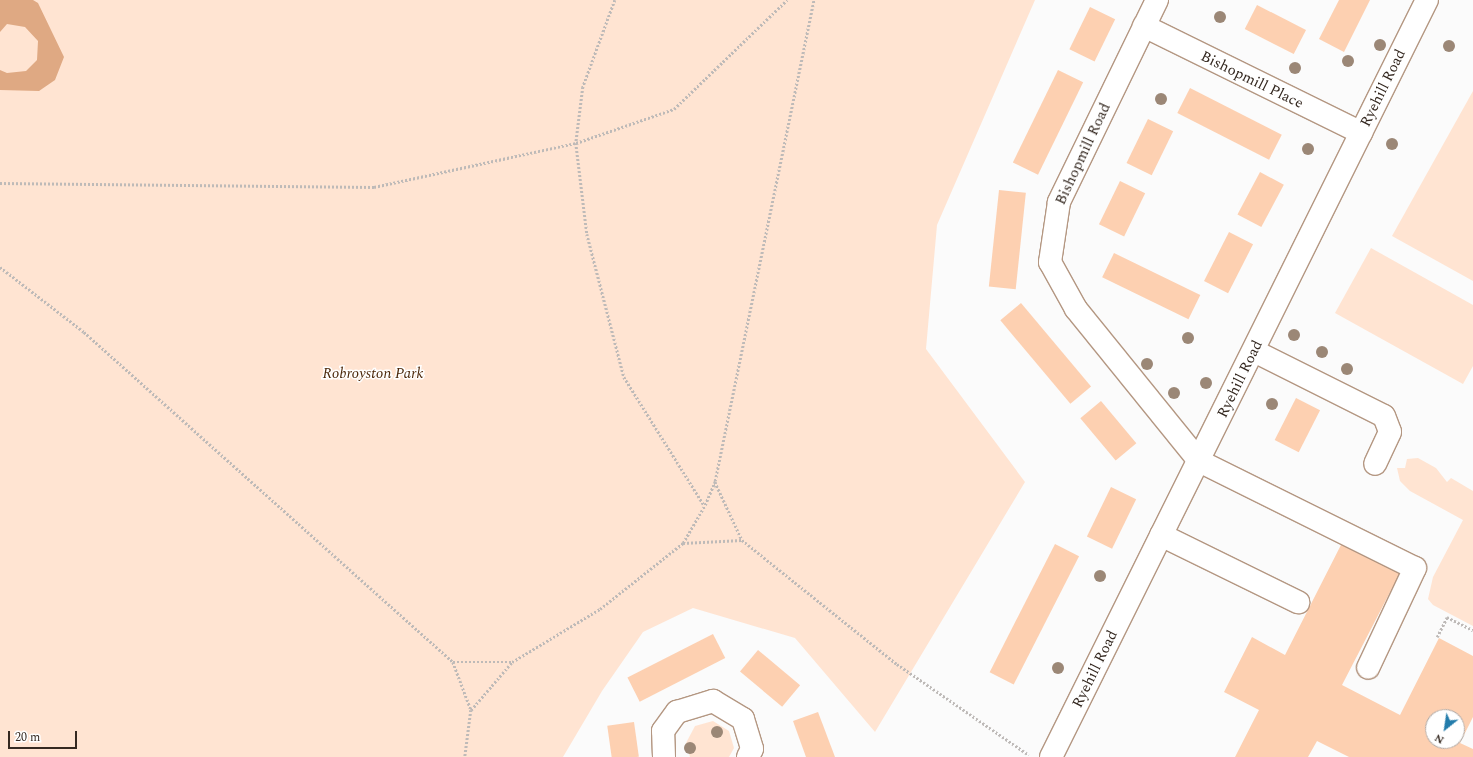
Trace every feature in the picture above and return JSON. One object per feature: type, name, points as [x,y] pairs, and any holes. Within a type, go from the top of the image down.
[{"type":"street","name":"Bishopmill Road","points":[[1157,0],[1059,202],[1050,262],[1076,309],[1199,460]]},
{"type":"street","name":"Ryehill Road","points":[[1051,757],[1254,351],[1426,0]]},
{"type":"street","name":"Bishopmill Place","points":[[1144,26],[1361,133]]},
{"type":"street","points":[[1254,351],[1384,416],[1390,432],[1376,464]]},
{"type":"street","points":[[1199,460],[1415,568],[1368,668]]},
{"type":"street","points":[[1161,535],[1298,602]]},
{"type":"street","points":[[664,757],[664,731],[677,712],[713,701],[743,719],[752,749],[748,757]]},
{"type":"path","points":[[615,0],[583,87],[576,142],[587,234],[624,377],[705,505]]},
{"type":"path","points":[[0,183],[374,187],[576,142],[674,108],[787,0]]},
{"type":"path","points":[[471,710],[512,662],[600,609],[683,543],[705,505],[715,482],[814,0]]},
{"type":"path","points":[[0,267],[84,332],[453,662],[471,710],[465,757]]},
{"type":"path","points":[[715,482],[742,540],[897,664],[1031,757]]},
{"type":"path","points":[[683,543],[742,540]]},
{"type":"path","points":[[1437,637],[1448,617],[1473,630]]},
{"type":"path","points":[[453,662],[512,662]]},
{"type":"green space","name":"Robroyston Park","points":[[0,0],[1035,0],[937,225],[926,349],[1025,482],[875,732],[795,638],[693,608],[643,632],[602,691],[563,757],[0,757]]},
{"type":"green space","points":[[1473,91],[1473,281],[1392,236]]},
{"type":"green space","points":[[1371,248],[1473,305],[1473,366],[1463,384],[1335,313]]},
{"type":"green space","points":[[1418,458],[1436,468],[1447,482],[1451,478],[1473,491],[1473,626],[1433,605],[1428,599],[1433,577],[1463,520],[1410,491],[1400,481],[1397,468],[1405,468],[1407,459]]},
{"type":"green space","points":[[713,721],[729,731],[734,748],[729,757],[690,757],[686,743],[695,726]]},
{"type":"shaded area","points":[[0,0],[33,0],[38,3],[64,57],[55,80],[39,91],[0,90],[0,70],[7,73],[26,71],[37,60],[38,41],[25,27],[7,24],[0,32]]},
{"type":"building","points":[[1339,0],[1370,0],[1344,52],[1319,39]]},
{"type":"building","points":[[1257,5],[1306,30],[1294,54],[1245,29]]},
{"type":"building","points":[[1090,7],[1115,19],[1095,62],[1069,49]]},
{"type":"building","points":[[1058,70],[1083,82],[1038,175],[1013,163]]},
{"type":"building","points":[[1190,88],[1282,135],[1269,160],[1177,113]]},
{"type":"building","points":[[1148,119],[1173,131],[1152,175],[1127,163]]},
{"type":"building","points":[[1260,172],[1284,185],[1261,227],[1237,214]]},
{"type":"building","points":[[1120,181],[1145,193],[1124,236],[1099,224]]},
{"type":"building","points":[[999,190],[1026,193],[1016,289],[989,286]]},
{"type":"building","points":[[1229,232],[1253,244],[1228,293],[1204,281]]},
{"type":"building","points":[[1114,253],[1200,295],[1188,319],[1102,277]]},
{"type":"building","points":[[1021,303],[1091,386],[1070,404],[1000,320]]},
{"type":"building","points":[[1296,398],[1320,410],[1299,452],[1275,440]]},
{"type":"building","points":[[1101,401],[1136,443],[1116,460],[1080,418]]},
{"type":"building","points":[[1111,487],[1136,499],[1112,549],[1087,536]]},
{"type":"building","points":[[1344,539],[1402,569],[1342,685],[1400,715],[1439,638],[1473,656],[1473,717],[1465,733],[1465,709],[1425,709],[1425,749],[1465,749],[1465,745],[1473,749],[1473,757],[1349,757],[1317,741],[1308,757],[1235,757],[1259,710],[1224,692],[1252,637],[1285,655]]},
{"type":"building","points":[[1055,544],[1079,556],[1014,685],[990,672]]},
{"type":"building","points":[[713,634],[725,658],[640,702],[627,678]]},
{"type":"building","points":[[758,650],[800,685],[782,707],[740,671]]},
{"type":"building","points":[[818,712],[835,757],[806,757],[793,721]]},
{"type":"building","points":[[634,722],[639,757],[612,757],[607,726]]}]
